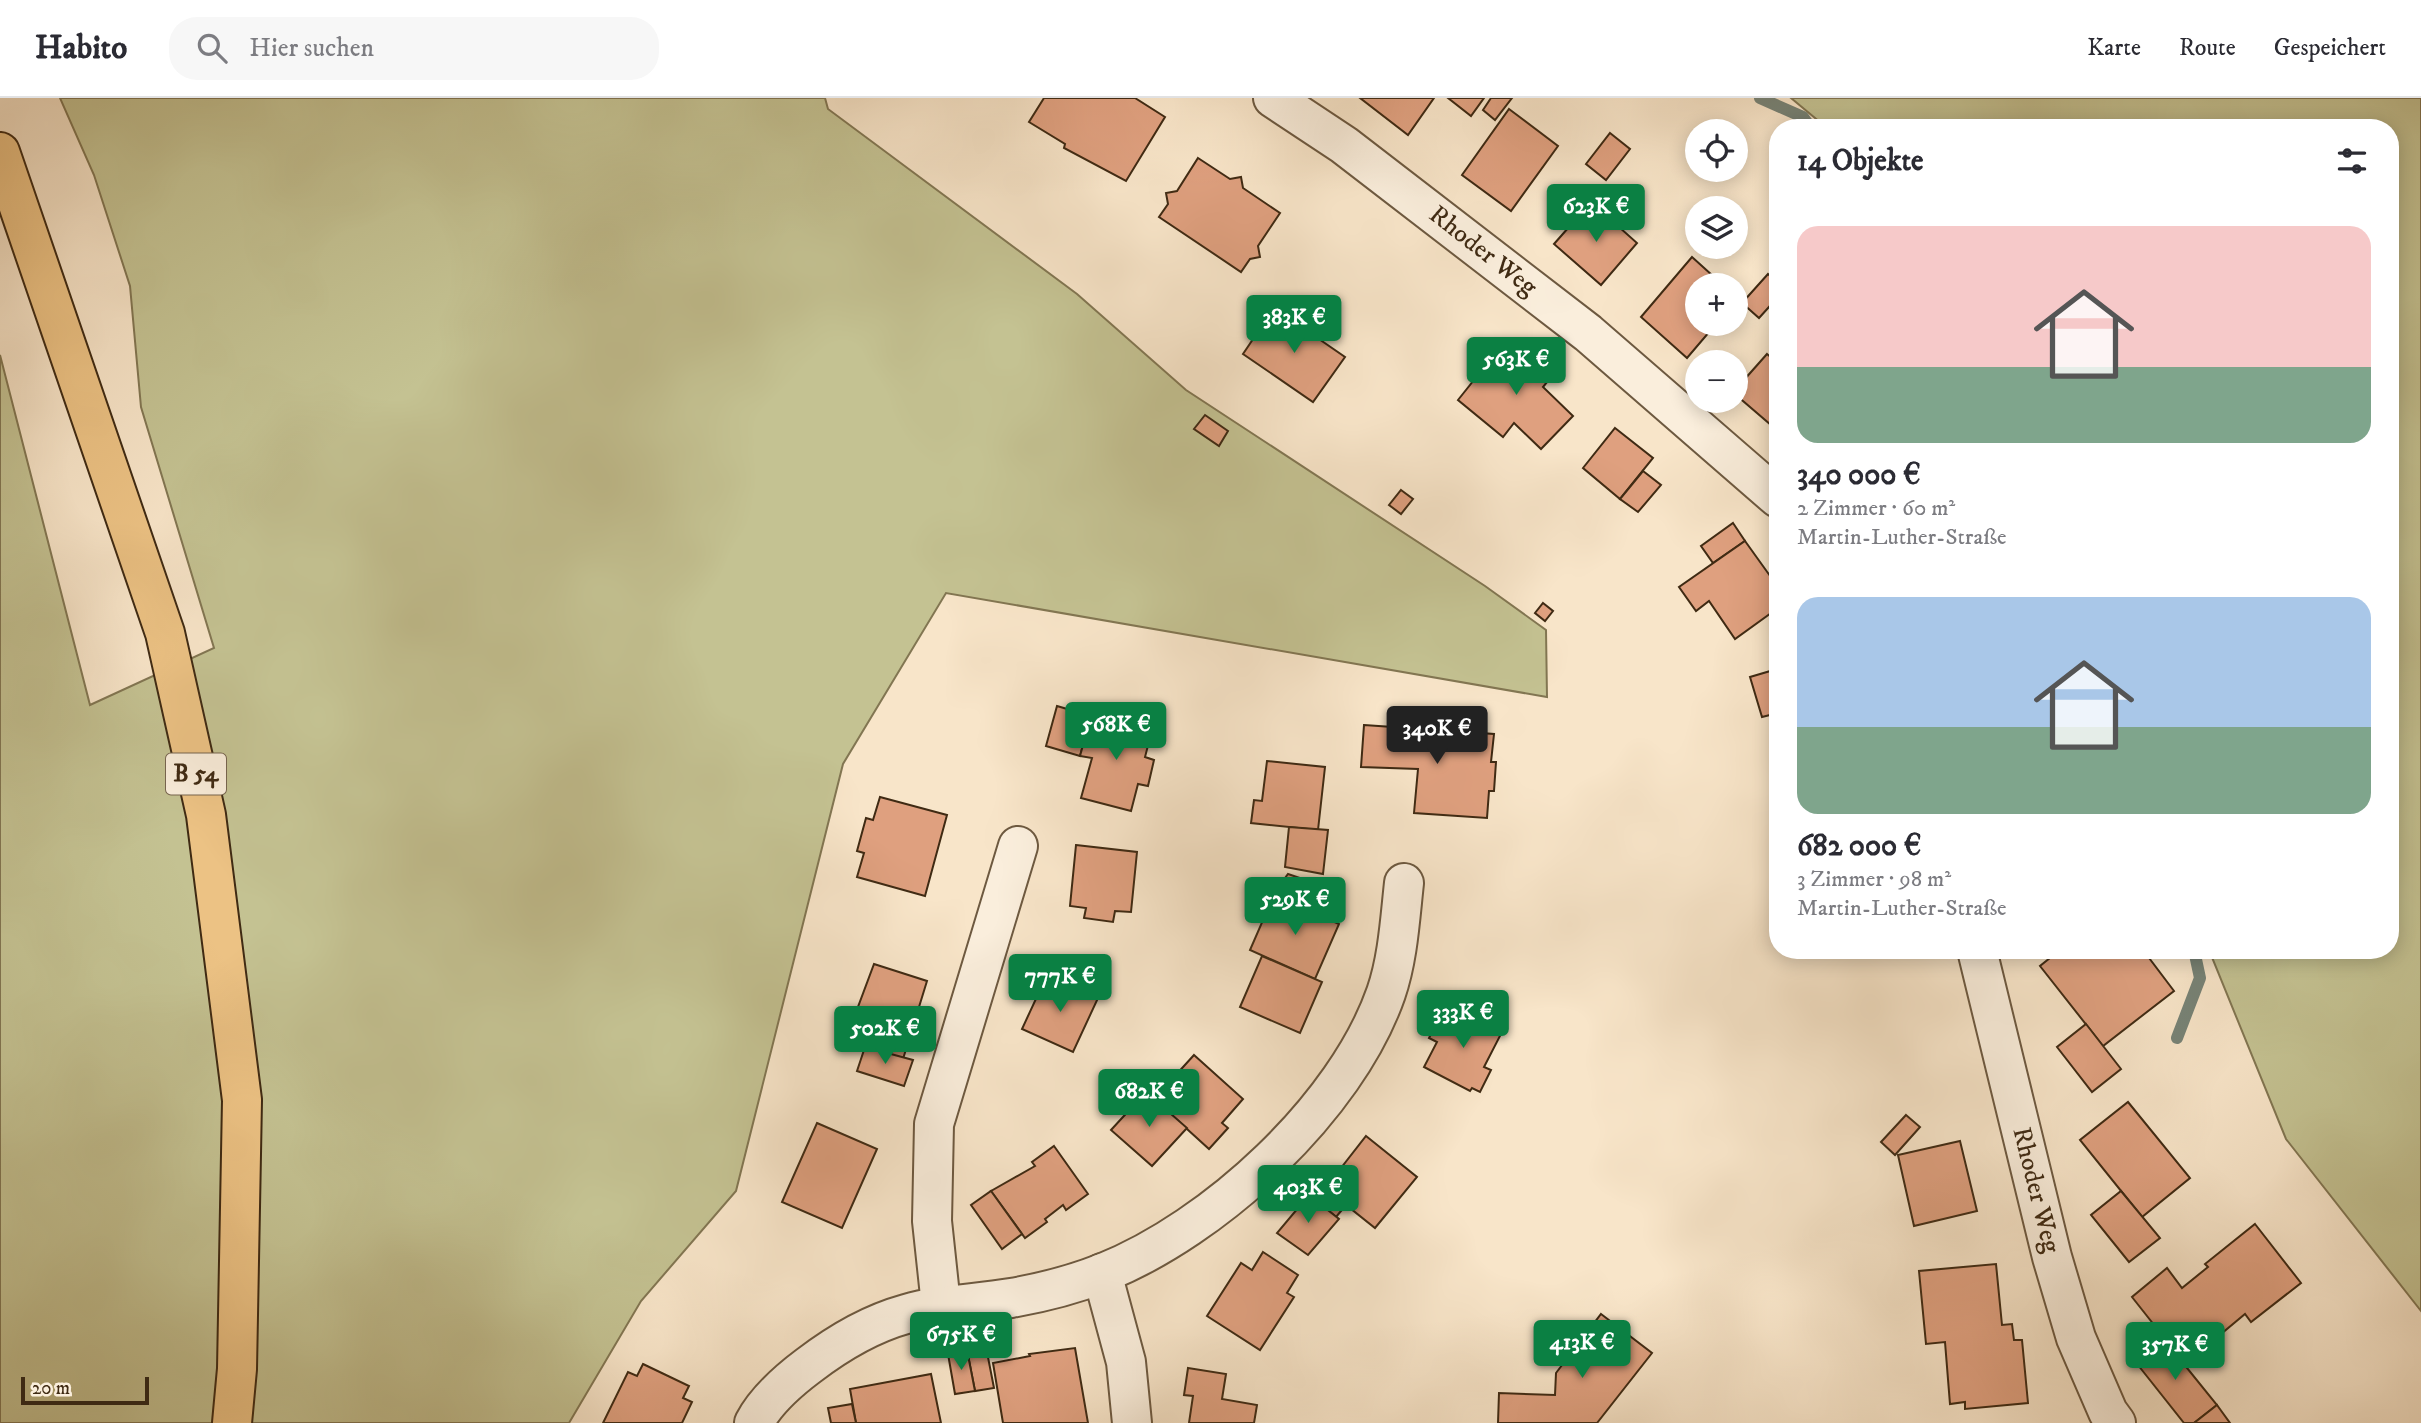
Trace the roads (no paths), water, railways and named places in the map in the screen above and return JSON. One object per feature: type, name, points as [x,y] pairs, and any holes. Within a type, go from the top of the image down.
[{"type":"main road","name":"B 54","points":[[0,152],[165,633],[206,815],[242,1100],[237,1369],[232,1423]]},
{"type":"street","name":"Rhoder Weg","points":[[1273,98],[1345,145],[1588,333],[1769,490]]},
{"type":"street","points":[[941,1306],[932,1221],[934,1124],[1018,846]]},
{"type":"street","points":[[754,1423],[790,1380],[825,1352],[864,1329],[906,1314],[941,1306],[1013,1298],[1102,1273],[1169,1240],[1235,1194],[1327,1096],[1360,1048],[1386,993],[1398,939],[1404,883]]},
{"type":"street","name":"Rhoder Weg","points":[[1979,959],[2052,1257],[2076,1338],[2108,1412],[2116,1423]]},
{"type":"street","points":[[1102,1273],[1126,1362],[1132,1423]]},
{"type":"waterway","points":[[1760,98],[1804,119]]},
{"type":"waterway","points":[[2177,1038],[2200,978],[2196,959]]}]
